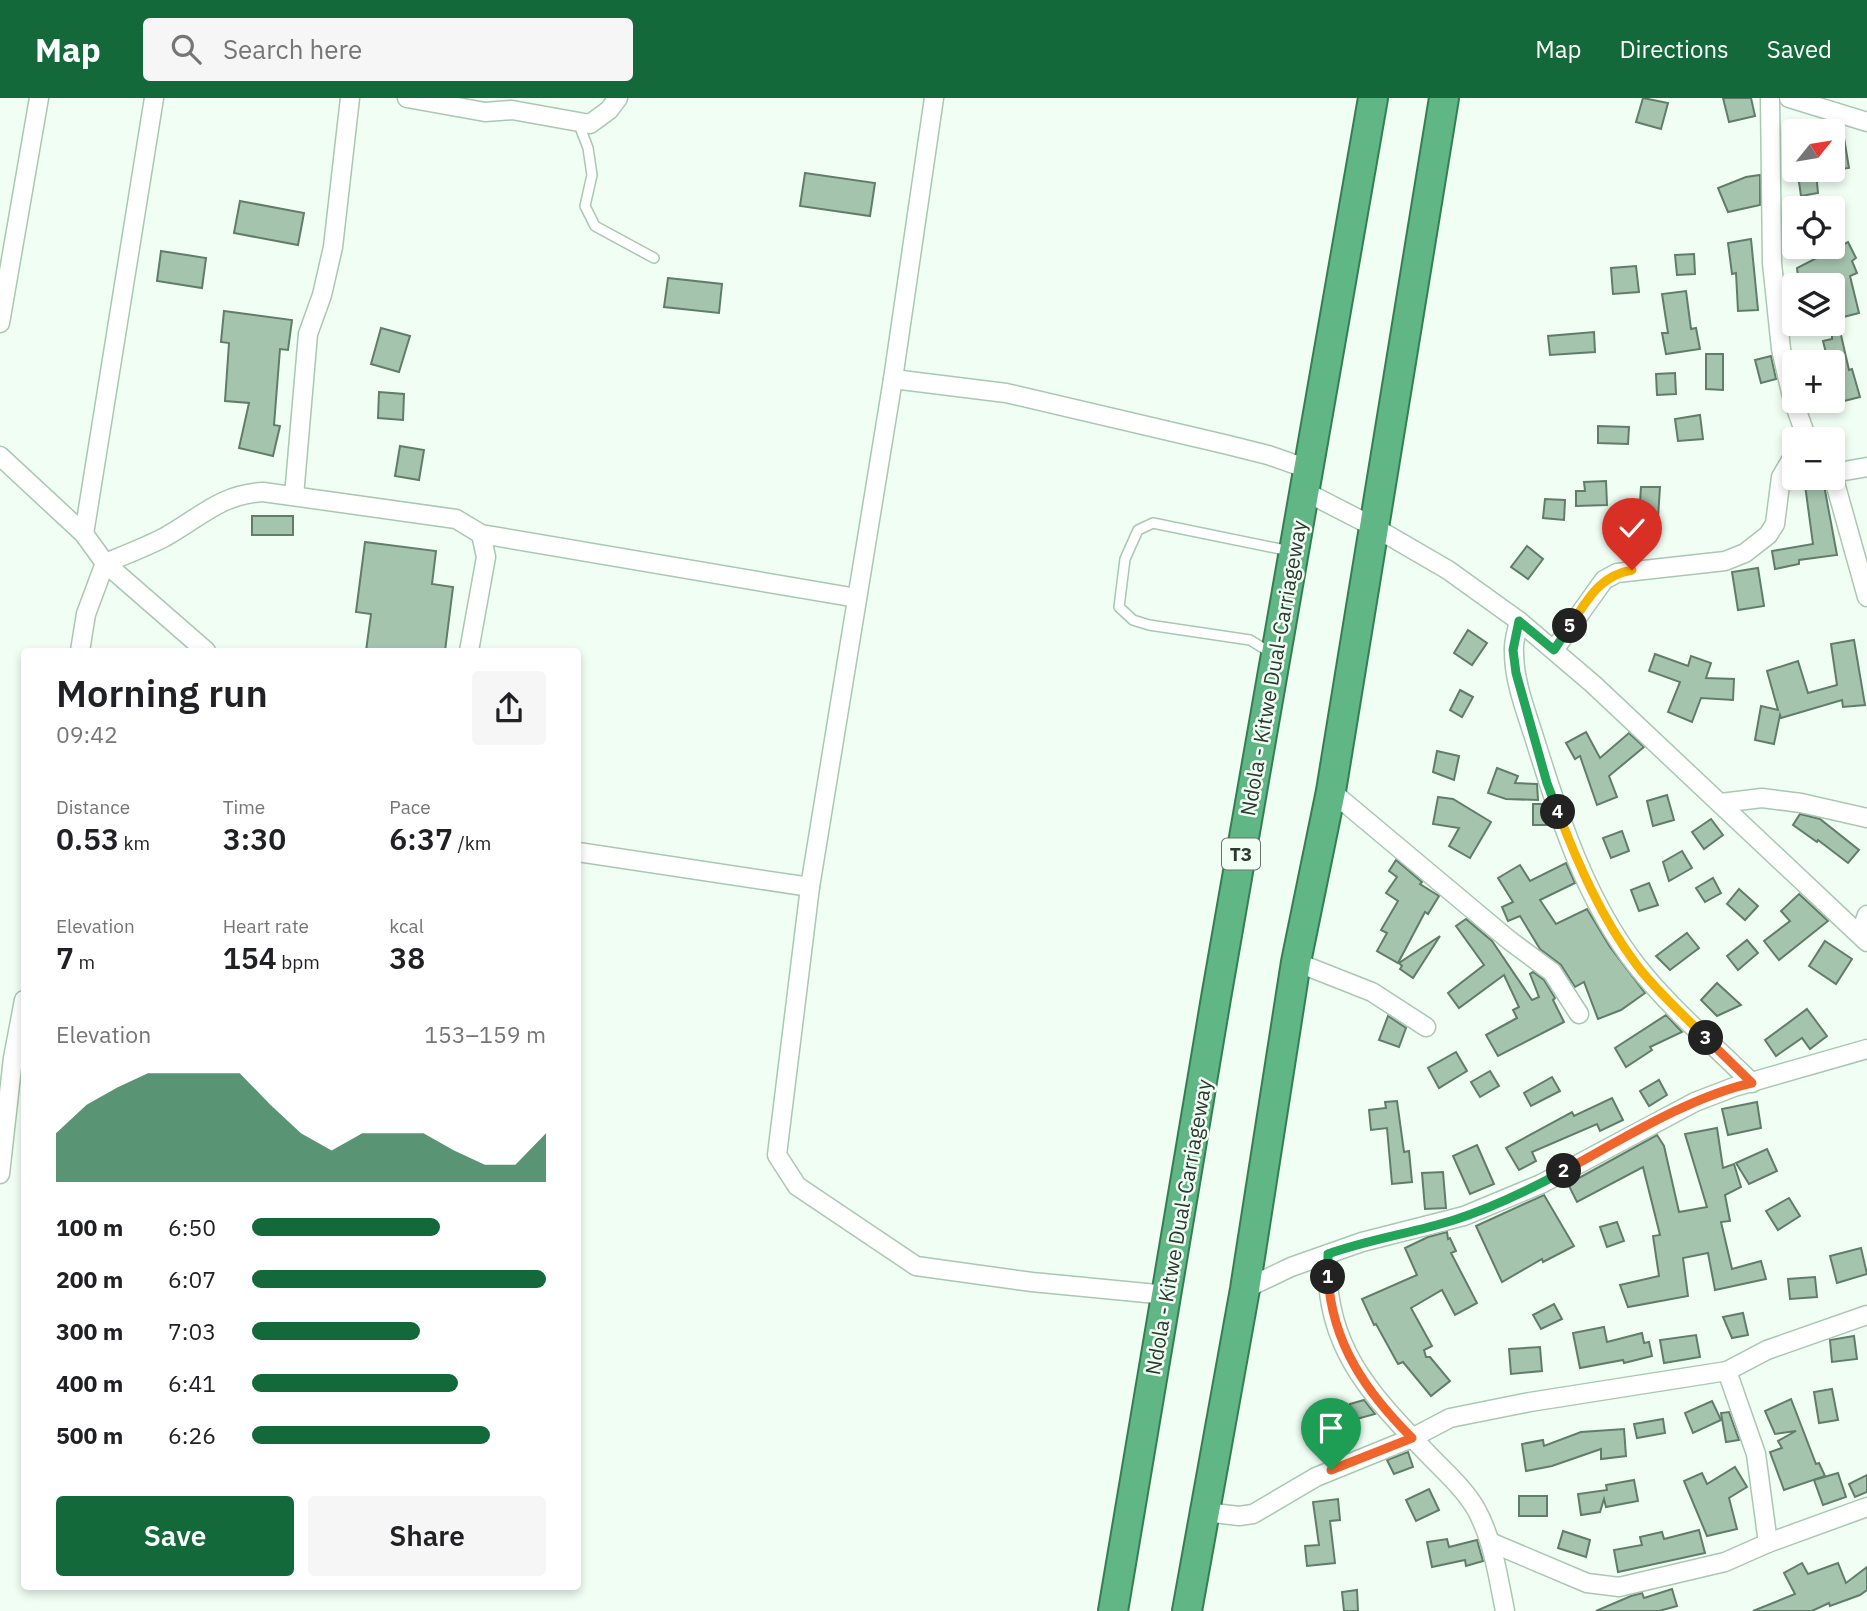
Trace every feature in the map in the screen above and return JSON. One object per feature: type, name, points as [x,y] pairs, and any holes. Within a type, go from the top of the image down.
[{"type":"highway","name":"Ndola - Kitwe Dual-Carriageway","points":[[1113,1611],[1373,98]]},
{"type":"highway","points":[[1187,1611],[1245,1289],[1296,962],[1331,790],[1444,98]]},
{"type":"street","points":[[0,323],[39,98]]},
{"type":"street","points":[[84,534],[154,98]]},
{"type":"street","points":[[294,496],[308,334],[322,295],[333,247],[350,98]]},
{"type":"street","points":[[407,98],[485,112],[512,110],[590,124],[609,110],[618,98]]},
{"type":"street","points":[[934,98],[893,379],[810,887],[777,1155],[797,1186],[915,1266],[1032,1282],[1167,1295]]},
{"type":"street","points":[[1770,98],[1774,288],[1781,349],[1792,397],[1803,427]]},
{"type":"street","points":[[1789,98],[1867,122]]},
{"type":"street","points":[[893,379],[1006,393],[1246,450],[1306,480],[1374,527],[1448,570],[1519,621],[1593,684],[1863,938]]},
{"type":"street","points":[[0,456],[84,534],[105,563],[203,648]]},
{"type":"street","points":[[1845,471],[1867,467]]},
{"type":"street","points":[[1554,650],[1604,580],[1616,573],[1725,561],[1738,557],[1760,543],[1775,524],[1782,474]]},
{"type":"street","points":[[1838,490],[1867,597]]},
{"type":"street","points":[[80,648],[86,614],[105,563],[165,537],[228,498],[245,493],[263,492],[456,519],[481,534],[857,598]]},
{"type":"street","points":[[470,648],[486,557],[481,534]]},
{"type":"street","points":[[1519,621],[1513,650],[1524,706],[1547,783],[1589,884],[1613,931],[1637,966],[1752,1083]]},
{"type":"street","points":[[1331,790],[1509,940],[1552,972],[1579,1014]]},
{"type":"street","points":[[1721,803],[1762,798],[1801,803],[1867,818]]},
{"type":"street","points":[[581,852],[810,887]]},
{"type":"street","points":[[1863,938],[1867,915]]},
{"type":"street","points":[[1296,962],[1372,992],[1426,1027]]},
{"type":"street","points":[[0,1174],[6,1057],[21,1010]]},
{"type":"street","points":[[1245,1289],[1291,1267],[1362,1242],[1464,1216],[1541,1184],[1695,1102],[1734,1087],[1867,1049]]},
{"type":"street","points":[[1328,1254],[1330,1298],[1342,1341],[1360,1377],[1391,1417],[1463,1490],[1475,1508],[1490,1542],[1505,1611]]},
{"type":"street","points":[[1205,1512],[1239,1516],[1253,1514],[1315,1477],[1412,1438],[1450,1418],[1530,1402],[1727,1371],[1767,1350],[1867,1315]]},
{"type":"street","points":[[1727,1371],[1756,1454],[1768,1543]]},
{"type":"street","points":[[1490,1542],[1587,1583],[1619,1587],[1725,1562],[1768,1543],[1867,1507]]},
{"type":"lane","points":[[578,122],[588,148],[592,174],[585,206],[595,226],[654,258]]},
{"type":"lane","points":[[1276,655],[1250,640],[1149,625],[1133,620],[1119,607],[1125,559],[1139,530],[1153,523],[1294,551]]},
{"type":"building","points":[[1643,98],[1668,103],[1661,129],[1636,122]]},
{"type":"building","points":[[1723,98],[1751,98],[1755,116],[1729,122]]},
{"type":"building","points":[[1845,144],[1849,168],[1845,168]]},
{"type":"building","points":[[805,173],[875,183],[870,216],[800,206]]},
{"type":"building","points":[[1760,175],[1760,205],[1728,212],[1718,188],[1746,177]]},
{"type":"building","points":[[1799,182],[1817,182],[1818,193],[1801,196]]},
{"type":"building","points":[[240,201],[304,213],[298,245],[234,233]]},
{"type":"building","points":[[1751,239],[1758,310],[1738,311],[1736,273],[1732,274],[1728,243]]},
{"type":"building","points":[[1848,242],[1856,258],[1852,261],[1857,273],[1850,276],[1859,313],[1845,317],[1845,273],[1798,273],[1797,268],[1815,259],[1845,259],[1845,244]]},
{"type":"building","points":[[161,251],[206,258],[202,288],[157,281]]},
{"type":"building","points":[[1694,254],[1695,274],[1677,275],[1675,255]]},
{"type":"building","points":[[1636,266],[1639,292],[1613,294],[1611,268]]},
{"type":"building","points":[[668,278],[722,284],[719,313],[664,307]]},
{"type":"building","points":[[1686,291],[1691,329],[1696,328],[1700,349],[1666,354],[1662,333],[1668,333],[1662,294]]},
{"type":"building","points":[[224,311],[292,320],[288,350],[280,349],[274,425],[280,426],[273,456],[239,448],[249,403],[225,401],[229,343],[221,342]]},
{"type":"building","points":[[381,328],[410,336],[399,372],[371,364]]},
{"type":"building","points":[[1594,332],[1595,352],[1550,355],[1548,336]]},
{"type":"building","points":[[1832,336],[1841,336],[1844,350],[1825,350],[1823,341],[1832,339]]},
{"type":"building","points":[[1845,353],[1849,370],[1852,369],[1860,397],[1845,401]]},
{"type":"building","points":[[1706,354],[1723,354],[1723,390],[1706,389]]},
{"type":"building","points":[[1771,356],[1776,379],[1761,383],[1755,360]]},
{"type":"building","points":[[1675,373],[1676,394],[1657,395],[1656,374]]},
{"type":"building","points":[[379,392],[404,394],[403,420],[378,418]]},
{"type":"building","points":[[1700,415],[1703,439],[1678,441],[1675,419]]},
{"type":"building","points":[[1598,426],[1629,427],[1628,444],[1598,443]]},
{"type":"building","points":[[400,446],[424,450],[419,480],[395,476]]},
{"type":"building","points":[[1606,481],[1607,505],[1576,506],[1576,491],[1585,491],[1584,482]]},
{"type":"building","points":[[1641,487],[1660,487],[1658,518],[1639,517]]},
{"type":"building","points":[[1806,490],[1825,490],[1837,555],[1799,560],[1799,564],[1775,569],[1772,551],[1813,544]]},
{"type":"building","points":[[1545,499],[1565,500],[1564,520],[1543,518]]},
{"type":"building","points":[[252,516],[293,516],[293,535],[252,535]]},
{"type":"building","points":[[365,542],[436,551],[432,584],[453,587],[445,648],[366,648],[371,614],[356,612]]},
{"type":"building","points":[[1527,546],[1543,559],[1528,579],[1511,567]]},
{"type":"building","points":[[1758,568],[1764,606],[1738,610],[1732,572]]},
{"type":"building","points":[[1468,630],[1487,643],[1472,665],[1454,653]]},
{"type":"building","points":[[1854,640],[1865,705],[1843,707],[1842,700],[1781,718],[1780,715],[1774,744],[1755,740],[1761,706],[1778,710],[1767,671],[1798,661],[1808,693],[1837,685],[1831,644]]},
{"type":"building","points":[[1655,654],[1688,666],[1691,656],[1711,663],[1706,678],[1734,679],[1733,700],[1701,698],[1692,722],[1668,712],[1680,682],[1649,671]]},
{"type":"building","points":[[1460,690],[1473,697],[1462,717],[1450,710]]},
{"type":"building","points":[[1586,732],[1600,758],[1629,733],[1644,747],[1609,776],[1617,797],[1597,805],[1580,756],[1575,759],[1566,743]]},
{"type":"building","points":[[1437,751],[1459,756],[1454,780],[1433,772]]},
{"type":"building","points":[[1497,768],[1518,776],[1515,783],[1537,784],[1538,800],[1506,799],[1488,793]]},
{"type":"building","points":[[1667,795],[1674,820],[1653,826],[1647,801]]},
{"type":"building","points":[[1438,797],[1453,799],[1491,822],[1470,858],[1449,846],[1459,828],[1433,824]]},
{"type":"building","points":[[1533,804],[1544,804],[1551,825],[1533,825]]},
{"type":"building","points":[[1800,814],[1820,819],[1859,850],[1848,863],[1793,825]]},
{"type":"building","points":[[1711,819],[1723,835],[1704,849],[1692,832]]},
{"type":"building","points":[[1622,831],[1629,851],[1611,858],[1603,838]]},
{"type":"building","points":[[1682,851],[1692,868],[1669,881],[1663,862]]},
{"type":"building","points":[[1396,860],[1422,882],[1420,884],[1439,896],[1428,914],[1425,912],[1398,963],[1377,951],[1387,933],[1381,930],[1398,901],[1386,893],[1397,877],[1389,871]]},
{"type":"building","points":[[1566,863],[1575,883],[1540,900],[1556,924],[1587,909],[1610,947],[1645,993],[1621,1010],[1598,1019],[1584,982],[1575,987],[1561,965],[1540,949],[1520,916],[1508,921],[1502,907],[1513,902],[1498,878],[1520,865],[1530,881]]},
{"type":"building","points":[[1713,878],[1721,893],[1705,902],[1696,888]]},
{"type":"building","points":[[1649,883],[1658,905],[1639,911],[1631,890]]},
{"type":"building","points":[[1739,889],[1758,906],[1745,920],[1727,904]]},
{"type":"building","points":[[1799,894],[1828,921],[1779,960],[1764,941],[1790,921],[1781,911]]},
{"type":"building","points":[[1466,919],[1492,941],[1532,1000],[1539,997],[1530,974],[1533,972],[1544,980],[1555,998],[1553,1000],[1564,1022],[1498,1056],[1486,1035],[1517,1018],[1513,1010],[1519,1007],[1504,975],[1459,1008],[1448,993],[1484,965],[1456,926]]},
{"type":"building","points":[[1687,933],[1699,948],[1670,970],[1656,956]]},
{"type":"building","points":[[1440,936],[1413,978],[1400,969],[1402,966],[1399,963]]},
{"type":"building","points":[[1747,940],[1758,953],[1738,970],[1727,956]]},
{"type":"building","points":[[1825,941],[1852,959],[1836,984],[1809,966]]},
{"type":"building","points":[[1717,983],[1741,1005],[1717,1016],[1701,1000]]},
{"type":"building","points":[[1807,1009],[1827,1036],[1810,1049],[1802,1038],[1776,1056],[1765,1040]]},
{"type":"building","points":[[1666,1015],[1682,1032],[1650,1047],[1652,1050],[1626,1067],[1615,1048]]},
{"type":"building","points":[[1388,1016],[1406,1028],[1399,1047],[1379,1040]]},
{"type":"building","points":[[1456,1052],[1467,1071],[1439,1088],[1428,1068]]},
{"type":"building","points":[[1490,1071],[1499,1086],[1480,1097],[1471,1082]]},
{"type":"building","points":[[1552,1077],[1560,1091],[1531,1106],[1524,1093]]},
{"type":"building","points":[[1659,1080],[1667,1095],[1649,1106],[1640,1091]]},
{"type":"building","points":[[1612,1098],[1623,1120],[1600,1131],[1597,1124],[1532,1152],[1536,1161],[1519,1170],[1506,1148],[1572,1112],[1574,1116]]},
{"type":"building","points":[[1397,1101],[1404,1152],[1409,1151],[1412,1182],[1392,1184],[1387,1128],[1371,1130],[1369,1110],[1386,1108],[1385,1102]]},
{"type":"building","points":[[1757,1102],[1761,1128],[1728,1135],[1722,1109]]},
{"type":"building","points":[[1717,1128],[1723,1168],[1734,1164],[1741,1187],[1725,1195],[1730,1221],[1721,1222],[1732,1269],[1761,1261],[1766,1279],[1715,1290],[1708,1253],[1683,1258],[1688,1296],[1628,1307],[1620,1285],[1659,1276],[1653,1236],[1660,1235],[1643,1167],[1577,1202],[1568,1184],[1657,1135],[1664,1146],[1679,1212],[1707,1207],[1685,1134]]},
{"type":"building","points":[[1477,1145],[1494,1184],[1470,1194],[1453,1156]]},
{"type":"building","points":[[1767,1149],[1777,1171],[1749,1184],[1736,1163]]},
{"type":"building","points":[[1443,1172],[1446,1208],[1425,1209],[1422,1173]]},
{"type":"building","points":[[1544,1195],[1574,1246],[1543,1262],[1542,1259],[1502,1282],[1476,1226]]},
{"type":"building","points":[[1789,1198],[1800,1216],[1778,1230],[1766,1211]]},
{"type":"building","points":[[1617,1222],[1624,1241],[1607,1247],[1600,1227]]},
{"type":"building","points":[[1447,1232],[1456,1251],[1451,1253],[1477,1303],[1455,1315],[1442,1290],[1411,1308],[1432,1346],[1424,1350],[1426,1357],[1430,1357],[1450,1381],[1431,1396],[1403,1362],[1398,1364],[1362,1299],[1417,1275],[1405,1248]]},
{"type":"building","points":[[1861,1248],[1867,1274],[1837,1283],[1830,1256]]},
{"type":"building","points":[[1815,1277],[1817,1297],[1790,1299],[1788,1279]]},
{"type":"building","points":[[1554,1304],[1562,1319],[1541,1329],[1533,1315]]},
{"type":"building","points":[[1743,1313],[1748,1335],[1732,1338],[1723,1317]]},
{"type":"building","points":[[1604,1327],[1607,1342],[1642,1333],[1644,1343],[1649,1342],[1652,1356],[1624,1363],[1623,1360],[1580,1368],[1573,1333]]},
{"type":"building","points":[[1696,1335],[1700,1357],[1664,1363],[1660,1340]]},
{"type":"building","points":[[1854,1336],[1857,1359],[1832,1362],[1830,1340]]},
{"type":"building","points":[[1540,1347],[1542,1371],[1511,1374],[1509,1349]]},
{"type":"building","points":[[1832,1389],[1838,1420],[1819,1423],[1814,1392]]},
{"type":"building","points":[[1791,1399],[1816,1464],[1819,1463],[1825,1476],[1784,1490],[1770,1452],[1782,1448],[1778,1441],[1796,1431],[1775,1434],[1765,1411]]},
{"type":"building","points":[[1364,1400],[1375,1414],[1342,1423],[1344,1430],[1326,1433],[1321,1413],[1350,1407],[1350,1404]]},
{"type":"building","points":[[1712,1401],[1721,1420],[1693,1433],[1685,1413]]},
{"type":"building","points":[[1729,1412],[1739,1440],[1726,1442],[1721,1413]]},
{"type":"building","points":[[1663,1419],[1665,1433],[1637,1438],[1634,1424]]},
{"type":"building","points":[[1624,1429],[1626,1456],[1601,1459],[1601,1449],[1552,1466],[1526,1471],[1522,1444],[1543,1440],[1544,1446],[1581,1432]]},
{"type":"building","points":[[1408,1452],[1413,1467],[1394,1474],[1387,1460]]},
{"type":"building","points":[[1735,1467],[1747,1487],[1729,1498],[1737,1529],[1707,1536],[1684,1481],[1702,1473],[1707,1484]]},
{"type":"building","points":[[1838,1473],[1846,1497],[1823,1505],[1814,1480]]},
{"type":"building","points":[[1867,1475],[1867,1492],[1855,1497],[1849,1484]]},
{"type":"building","points":[[1634,1480],[1638,1501],[1606,1507],[1604,1499],[1600,1512],[1581,1515],[1578,1494],[1607,1490],[1606,1485]]},
{"type":"building","points":[[1429,1489],[1439,1510],[1416,1521],[1406,1500]]},
{"type":"building","points":[[1519,1496],[1547,1496],[1547,1516],[1519,1516]]},
{"type":"building","points":[[1338,1499],[1340,1520],[1330,1521],[1335,1563],[1307,1566],[1305,1546],[1319,1545],[1313,1502]]},
{"type":"building","points":[[1699,1530],[1705,1553],[1618,1572],[1614,1550],[1642,1545],[1640,1537],[1662,1532],[1664,1539]]},
{"type":"building","points":[[1563,1531],[1590,1540],[1586,1557],[1558,1548]]},
{"type":"building","points":[[1447,1539],[1449,1547],[1477,1540],[1483,1561],[1466,1566],[1465,1560],[1432,1567],[1427,1542]]},
{"type":"building","points":[[1802,1563],[1808,1574],[1838,1563],[1846,1583],[1867,1567],[1867,1590],[1860,1595],[1830,1606],[1829,1603],[1812,1611],[1753,1611],[1795,1594],[1784,1573]]},
{"type":"building","points":[[1672,1589],[1677,1606],[1659,1611],[1596,1611],[1631,1596],[1642,1593],[1644,1598]]},
{"type":"building","points":[[1357,1590],[1358,1611],[1344,1611],[1342,1592]]},
{"type":"route","points":[[1331,1470],[1412,1438],[1391,1417],[1360,1377],[1342,1341],[1331,1306],[1328,1254],[1362,1242],[1452,1221],[1541,1184],[1695,1102],[1752,1083],[1665,997],[1637,966],[1613,931],[1589,884],[1547,783],[1516,673],[1513,650],[1519,621],[1554,650],[1604,580],[1616,573],[1632,570]]}]
